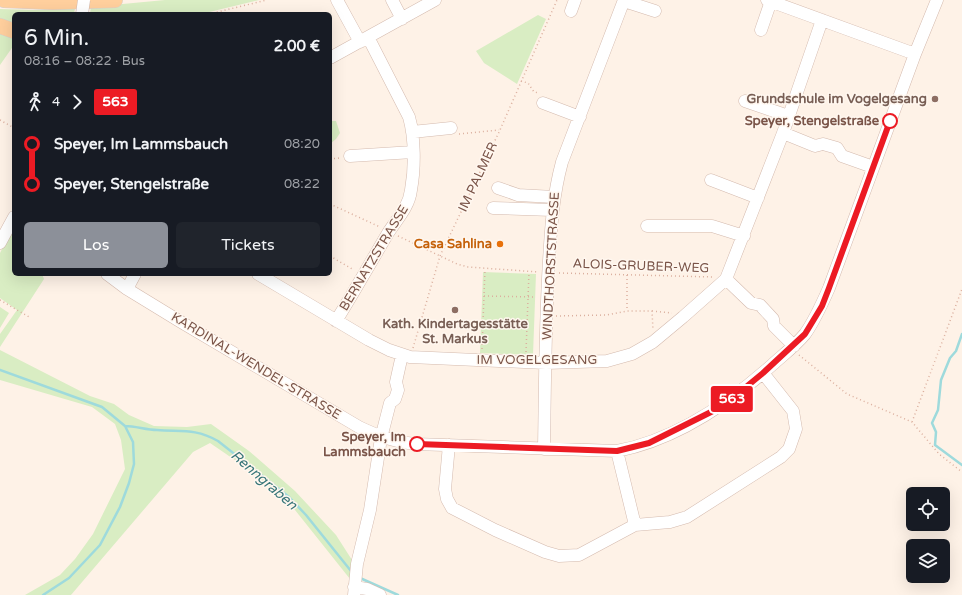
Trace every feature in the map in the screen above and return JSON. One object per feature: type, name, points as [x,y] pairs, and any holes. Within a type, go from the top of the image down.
[{"type":"main road","points":[[4,0],[70,2],[116,0]]},
{"type":"main road","points":[[0,26],[12,30]]},
{"type":"street","points":[[82,12],[84,0]]},
{"type":"street","name":"BERNATZSTRASSE","points":[[336,321],[389,232],[404,210],[411,191],[413,152],[412,132],[409,117],[364,40],[337,0]]},
{"type":"street","points":[[392,0],[402,19]]},
{"type":"street","points":[[332,57],[436,0]]},
{"type":"street","points":[[624,0],[655,11]]},
{"type":"street","name":"WINDTHORSTSTRASSE","points":[[544,449],[546,316],[554,197],[562,162],[624,0]]},
{"type":"street","name":"KARDINAL-WENDEL-STRASSE","points":[[110,276],[126,289],[359,427],[381,438],[394,442],[415,444],[617,451],[649,443],[715,410],[729,401],[763,373],[805,334],[822,306],[937,0]]},
{"type":"street","points":[[761,30],[769,1],[916,54]]},
{"type":"street","name":"IM VOGELGESANG","points":[[261,276],[369,340],[406,356],[546,363],[607,361],[632,354],[653,342],[726,279],[783,133],[822,20]]},
{"type":"street","points":[[745,100],[788,116]]},
{"type":"street","points":[[543,103],[580,117]]},
{"type":"street","points":[[412,132],[451,128]]},
{"type":"street","points":[[783,133],[815,146],[823,144],[838,148],[842,156],[873,167]]},
{"type":"street","points":[[350,156],[413,152]]},
{"type":"street","points":[[711,180],[758,198]]},
{"type":"street","points":[[498,188],[518,195],[554,197]]},
{"type":"street","points":[[493,208],[552,210]]},
{"type":"street","points":[[0,243],[3,228],[12,219]]},
{"type":"street","points":[[647,226],[712,226],[744,236]]},
{"type":"street","points":[[126,289],[134,276]]},
{"type":"street","points":[[726,279],[751,303],[760,305],[773,319],[774,326],[792,347]]},
{"type":"street","points":[[380,595],[367,589],[354,588],[357,564],[370,510],[381,438],[390,403],[395,399],[398,390],[396,382],[406,356]]},
{"type":"street","points":[[449,445],[446,488],[447,499],[452,508],[494,530],[545,552],[559,556],[579,555],[635,525],[670,522],[686,517],[781,458],[789,449],[796,429],[793,411],[763,373]]},
{"type":"street","points":[[617,451],[635,525]]},
{"type":"path","points":[[217,12],[267,0]]},
{"type":"path","name":"IM PALMER","points":[[406,356],[440,256],[500,130],[556,0]]},
{"type":"path","points":[[0,120],[12,127]]},
{"type":"path","name":"ALOIS-GRUBER-WEG","points":[[332,205],[457,264],[485,269],[529,272],[627,275],[700,275],[726,279]]},
{"type":"path","points":[[332,257],[363,275]]},
{"type":"path","points":[[482,361],[485,269]]},
{"type":"path","points":[[526,362],[529,272]]},
{"type":"path","points":[[627,275],[627,311]]},
{"type":"path","points":[[912,422],[962,289]]},
{"type":"path","points":[[484,296],[547,298]]},
{"type":"path","points":[[0,300],[31,318]]},
{"type":"path","points":[[546,316],[607,315],[627,311],[652,311],[676,313],[683,317]]},
{"type":"path","points":[[652,311],[653,342]]},
{"type":"path","points":[[792,347],[847,394],[912,422],[939,454],[962,472]]},
{"type":"green space","points":[[165,0],[259,0],[209,12],[90,12],[91,7]]},
{"type":"green space","points":[[75,8],[74,12],[12,12],[12,26],[0,22],[0,9],[33,10]]},
{"type":"green space","points":[[538,15],[546,19],[517,84],[484,63],[476,51]]},
{"type":"green space","points":[[0,31],[12,35],[12,48],[0,65]]},
{"type":"green space","points":[[332,121],[336,121],[340,133],[332,142]]},
{"type":"green space","points":[[12,230],[12,276],[43,276],[44,279],[0,347],[0,334],[17,310],[0,298],[0,253]]},
{"type":"green space","points":[[483,272],[536,274],[533,355],[480,353]]},
{"type":"green space","points":[[0,307],[9,313],[0,328]]},
{"type":"green space","points":[[0,350],[90,396],[114,404],[129,415],[154,426],[187,427],[211,424],[249,451],[295,491],[336,535],[352,560],[350,579],[291,505],[248,469],[210,443],[193,452],[71,595],[25,595],[60,575],[75,559],[93,534],[125,469],[121,440],[115,424],[92,407],[0,380]]},
{"type":"waterway","name":"Renngraben","points":[[962,334],[956,351],[950,358],[941,380],[938,410],[932,423],[936,432],[935,445],[962,465]]},
{"type":"waterway","points":[[0,370],[102,407],[125,426],[133,442],[134,464],[129,483],[120,507],[100,545],[69,578],[43,595]]},
{"type":"waterway","name":"Renngraben","points":[[125,426],[153,430],[195,432],[218,441],[289,497],[306,515],[351,571]]},
{"type":"waterway","name":"Renngraben","points":[[360,578],[398,595]]},
{"type":"bus line","name":"563","points":[[417,444],[578,451],[617,451],[635,448],[649,443],[715,410],[729,401],[794,346],[805,334],[816,317],[829,288],[890,121]]},
{"type":"place","name":"Grundschule im Vogelgesang","points":[[935,99]]},
{"type":"place","name":"Speyer, Stengelstraße","points":[[890,121]]},
{"type":"place","name":"Casa Sahlina","points":[[500,244]]},
{"type":"place","name":"Kath. Kindertagesstätte St. Markus","points":[[455,310]]},
{"type":"place","name":"Speyer, Im Lammsbauch","points":[[417,444]]}]
